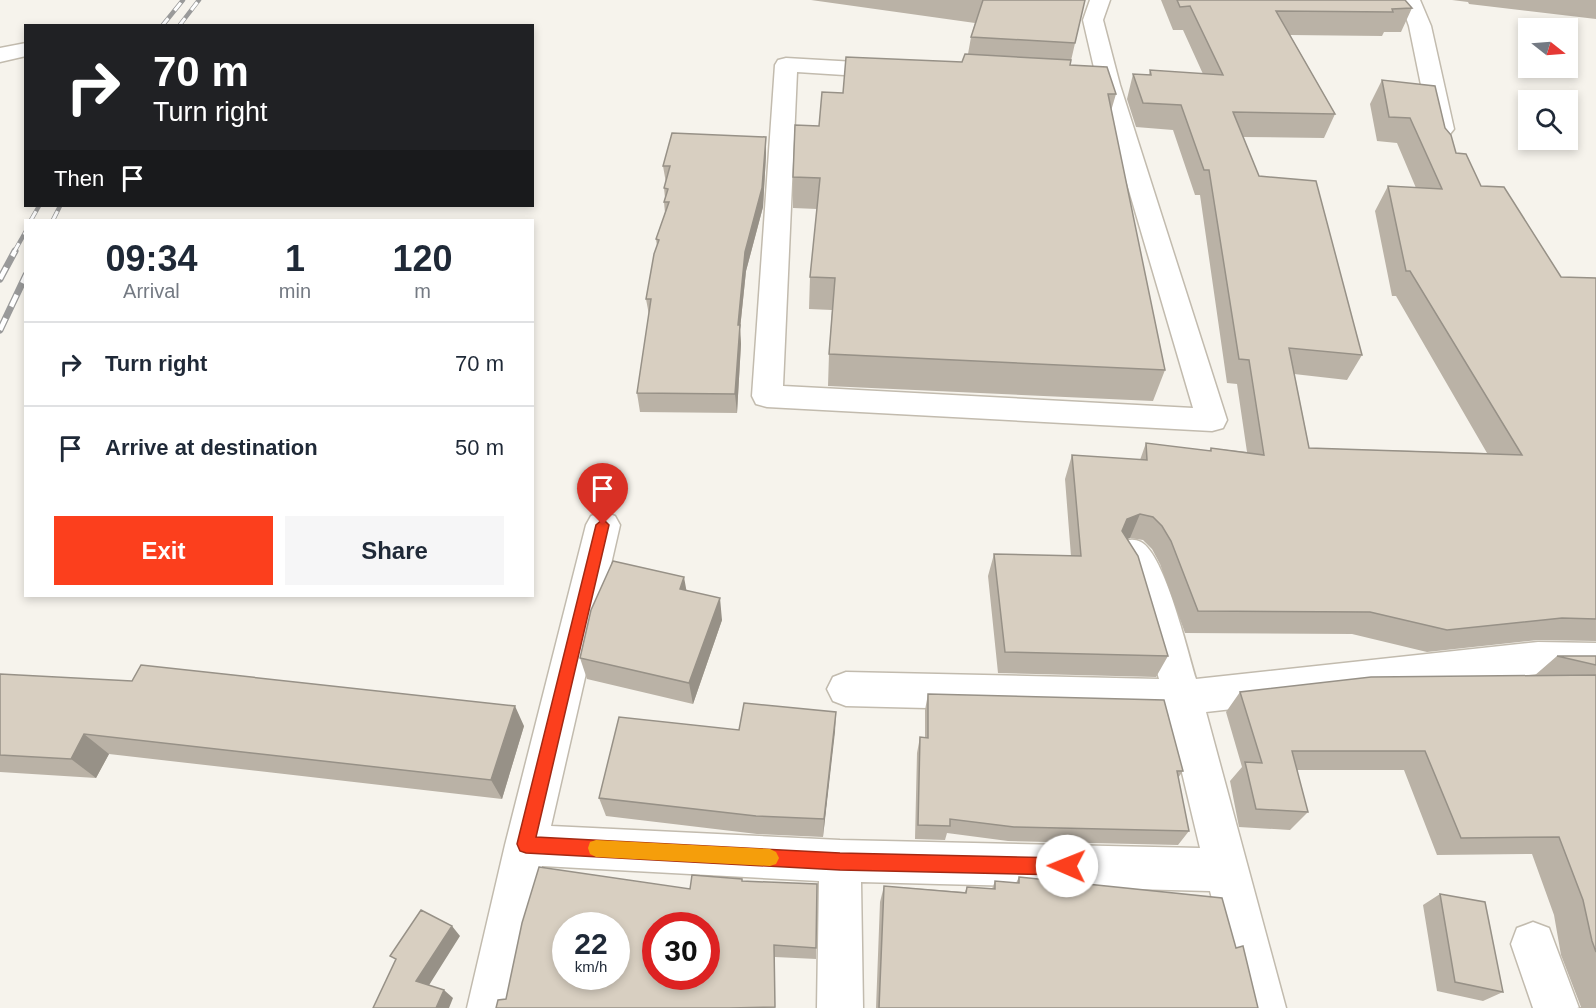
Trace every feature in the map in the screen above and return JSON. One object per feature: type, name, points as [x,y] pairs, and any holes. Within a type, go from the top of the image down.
[{"type":"street","points":[[913,73],[786,65],[766,396],[1212,420],[1098,84],[1093,20],[1100,0]]},
{"type":"street","points":[[1410,0],[1420,26],[1446,152]]},
{"type":"street","points":[[0,55],[24,49]]},
{"type":"street","points":[[490,1008],[526,844],[603,525]]},
{"type":"street","points":[[1131,553],[1146,573],[1183,697],[1263,1008]]},
{"type":"street","points":[[846,689],[1183,697],[1538,658],[1596,659]]},
{"type":"street","points":[[526,844],[840,861],[1226,870]]},
{"type":"street","points":[[840,861],[840,1008]]},
{"type":"street","points":[[1533,944],[1556,1008]]},
{"type":"building","points":[[983,0],[1085,0],[1075,43],[971,37]]},
{"type":"building","points":[[1177,0],[1405,0],[1412,8],[1392,9],[1393,12],[1276,11],[1335,114],[1233,112],[1259,176],[1316,181],[1362,355],[1289,348],[1309,448],[1522,455],[1410,271],[1406,271],[1388,186],[1442,189],[1410,118],[1389,117],[1382,80],[1435,86],[1445,128],[1451,135],[1456,153],[1466,154],[1481,186],[1504,187],[1561,277],[1596,278],[1596,619],[1562,618],[1447,630],[1370,612],[1198,611],[1171,541],[1153,517],[1140,514],[1127,519],[1122,531],[1138,556],[1168,656],[1005,652],[994,554],[1081,556],[1072,455],[1147,460],[1146,443],[1264,455],[1249,360],[1239,359],[1209,170],[1204,170],[1181,105],[1143,103],[1133,74],[1151,75],[1150,70],[1223,75],[1190,6],[1180,7]]},
{"type":"building","points":[[965,54],[1071,60],[1070,65],[1107,67],[1116,94],[1108,94],[1165,370],[829,354],[835,278],[810,277],[820,178],[793,177],[795,125],[819,126],[822,92],[843,93],[846,57],[962,62]]},
{"type":"building","points":[[672,133],[766,137],[762,188],[745,252],[738,325],[740,325],[735,394],[637,393],[651,299],[646,299],[654,254],[659,240],[656,239],[669,202],[664,202],[668,189],[664,188],[670,166],[663,166]]},
{"type":"building","points":[[613,561],[684,577],[680,589],[720,598],[689,683],[580,658],[591,610]]},
{"type":"building","points":[[1557,656],[1596,656],[1596,665]]},
{"type":"building","points":[[141,665],[515,706],[491,780],[84,734],[71,759],[0,755],[0,674],[132,681]]},
{"type":"building","points":[[1596,675],[1596,952],[1583,900],[1559,837],[1461,838],[1425,751],[1292,751],[1308,812],[1256,809],[1245,762],[1262,763],[1240,692],[1371,677]]},
{"type":"building","points":[[928,694],[1164,700],[1183,771],[1177,771],[1189,831],[1014,827],[950,819],[950,826],[918,825],[920,737],[928,738]]},
{"type":"building","points":[[744,703],[836,712],[824,819],[756,816],[599,798],[619,717],[739,730]]},
{"type":"building","points":[[539,867],[690,889],[692,875],[742,879],[742,881],[817,884],[816,948],[774,945],[775,1007],[496,1008],[498,1000],[506,999],[522,923]]},
{"type":"building","points":[[1019,877],[1222,898],[1236,948],[1243,946],[1258,1008],[879,1008],[884,886],[966,893],[967,887],[995,889],[995,881],[1019,883]]},
{"type":"building","points":[[1440,894],[1485,902],[1503,992],[1455,982]]},
{"type":"building","points":[[421,910],[452,926],[416,981],[444,990],[436,1008],[373,1008],[396,959],[390,956]]},
{"type":"railway","points":[[164,24],[183,0]]},
{"type":"railway","points":[[181,24],[199,0]]},
{"type":"railway","points":[[32,219],[38,207]]},
{"type":"railway","points":[[54,219],[60,207]]},
{"type":"railway","points":[[14,252],[24,234]]},
{"type":"railway","points":[[0,279],[15,251]]},
{"type":"railway","points":[[0,330],[24,279]]},
{"type":"slow traffic","points":[[596,848],[770,858]]},
{"type":"route","points":[[603,525],[526,844],[840,861],[1067,866]]}]
